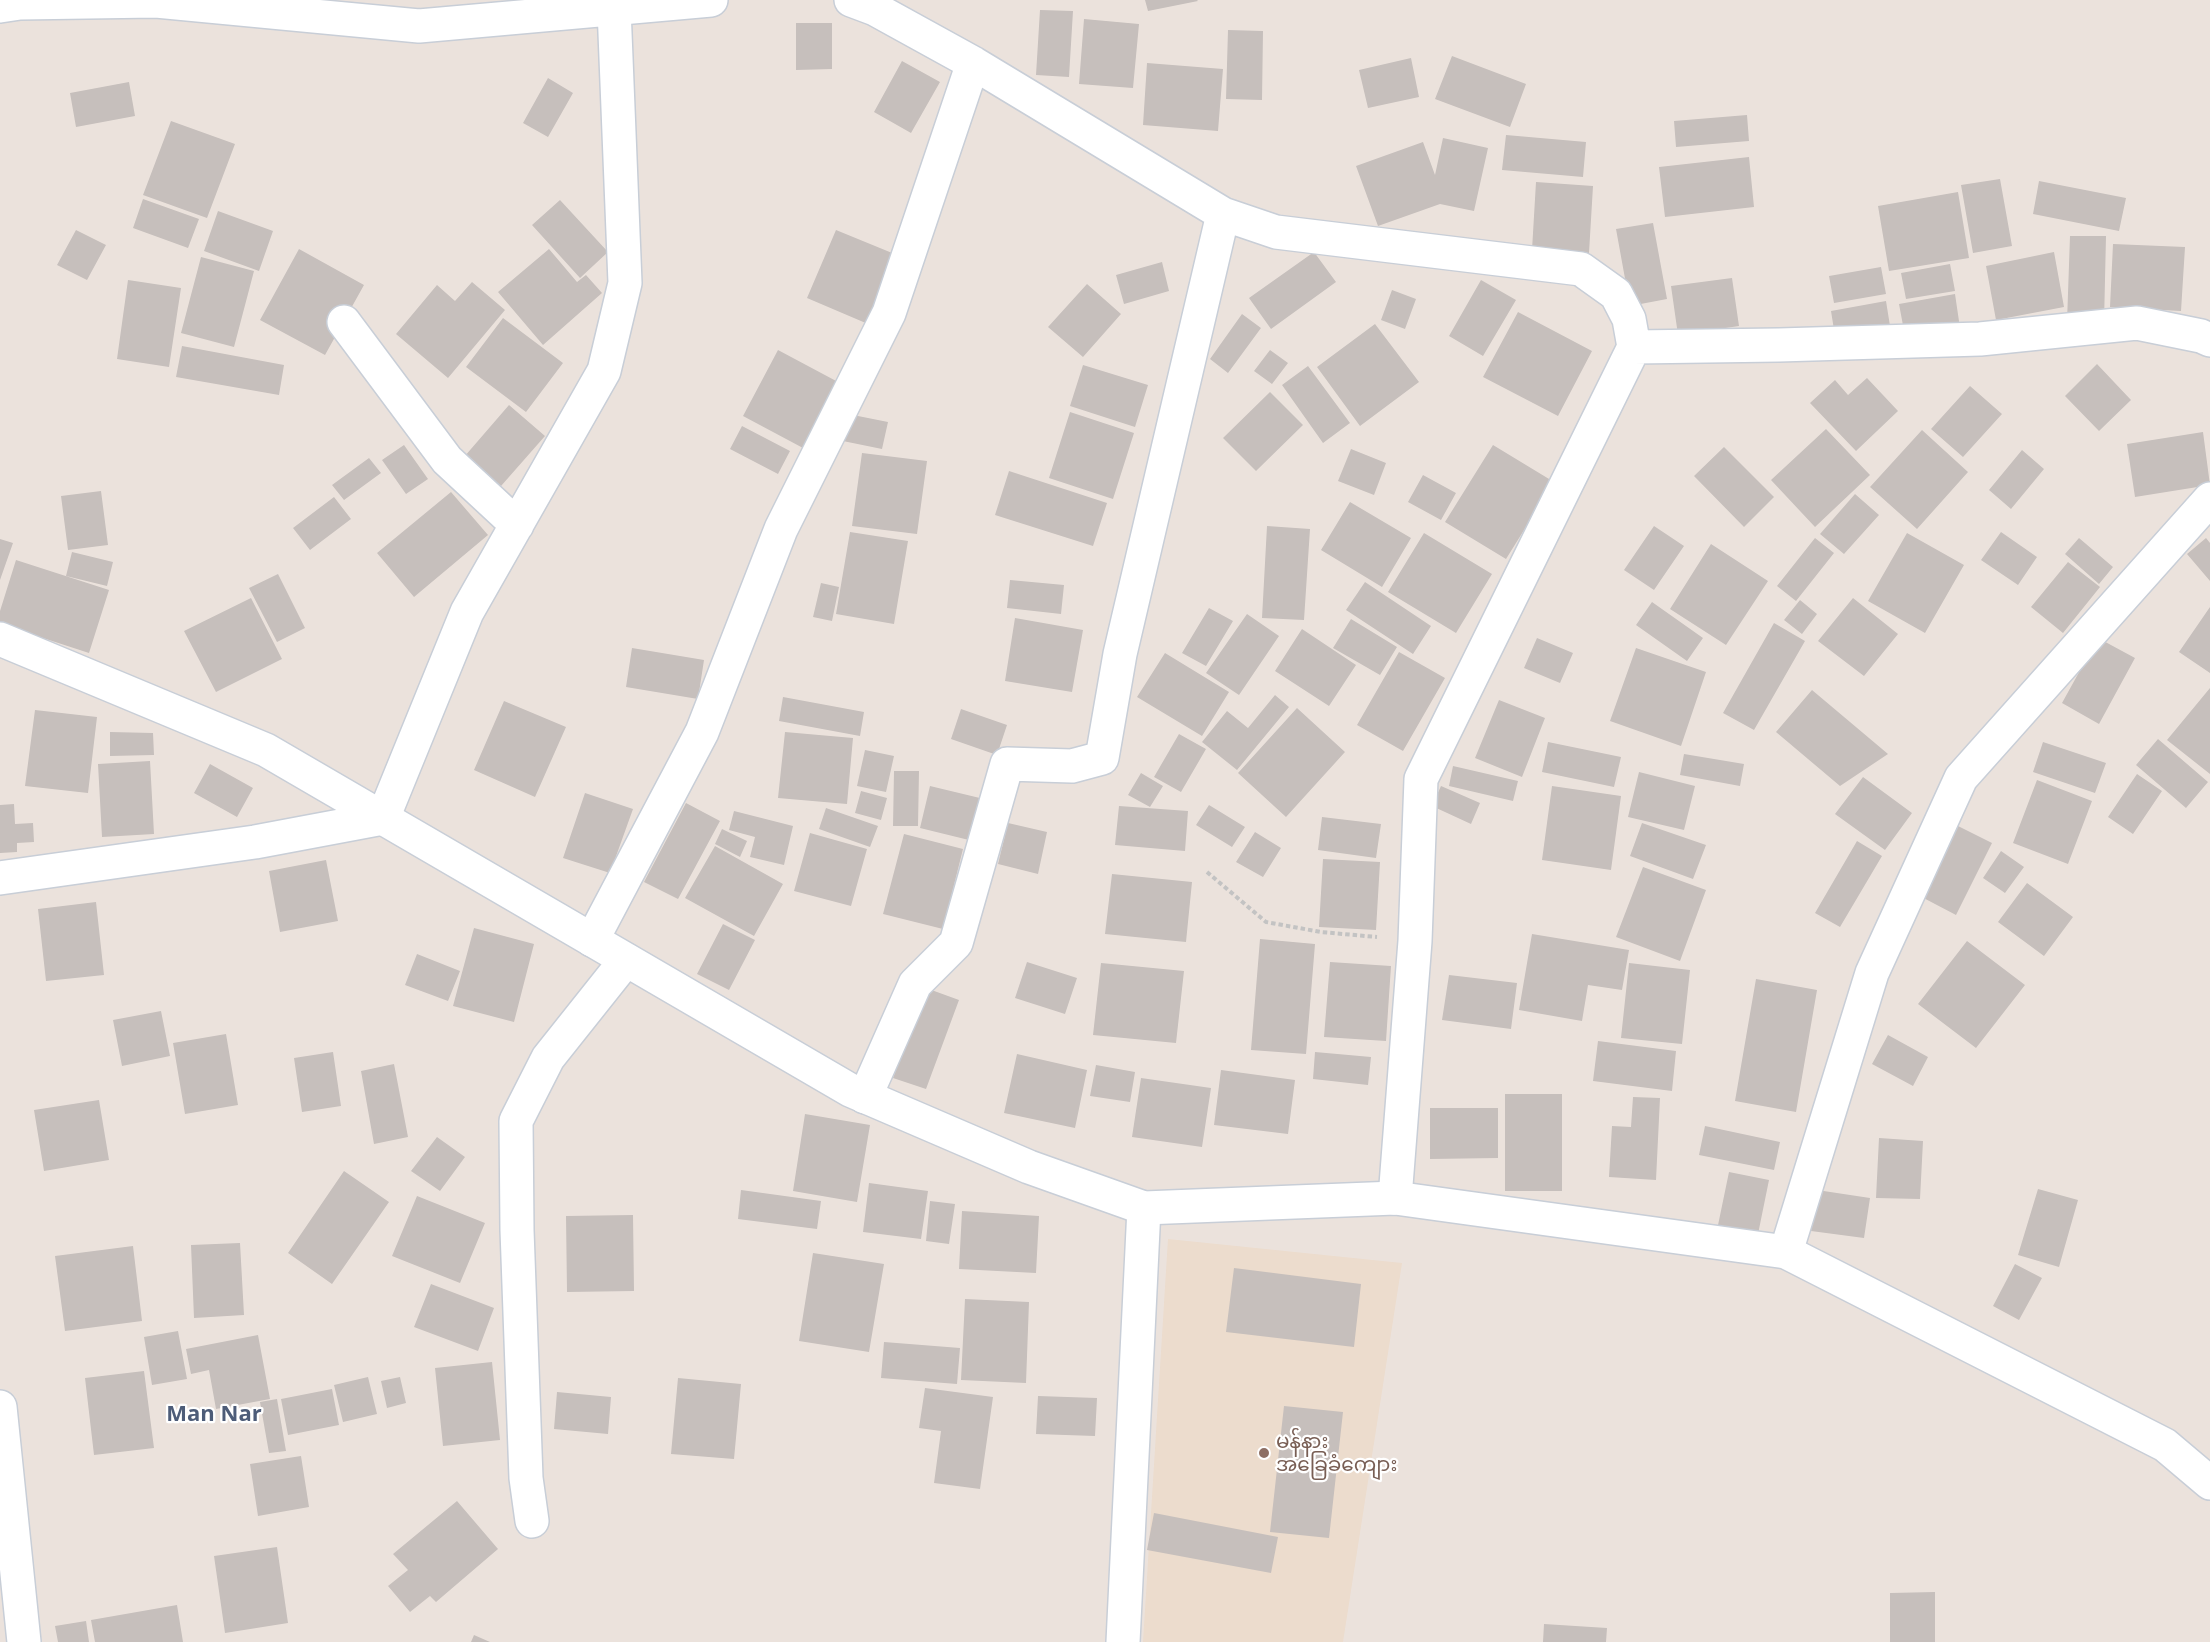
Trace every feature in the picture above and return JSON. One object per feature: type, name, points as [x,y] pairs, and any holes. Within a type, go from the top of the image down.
[{"type":"street","points":[[0,6],[20,3],[156,1],[304,8],[419,26],[711,0]]},
{"type":"street","points":[[851,0],[875,9],[973,63],[1223,214],[1276,232],[1581,269],[1616,294],[1629,319],[1634,347],[1421,779],[1414,941],[1395,1198]]},
{"type":"street","points":[[383,818],[467,612],[604,371],[625,283],[614,8]]},
{"type":"street","points":[[592,940],[702,732],[781,529],[889,313],[973,63]]},
{"type":"street","points":[[865,1097],[915,984],[956,943],[1007,764],[1072,766],[1102,758],[1120,654],[1223,214]]},
{"type":"street","points":[[344,322],[447,460],[517,525]]},
{"type":"street","points":[[1634,347],[1980,339],[2136,323],[2201,336],[2210,340]]},
{"type":"street","points":[[1786,1252],[1872,973],[1961,778],[2210,499]]},
{"type":"street","points":[[0,639],[266,750],[840,1084],[865,1097],[1029,1167],[1144,1208],[1395,1198],[1786,1252],[2165,1445],[2210,1483]]},
{"type":"street","points":[[0,878],[255,842],[383,818]]},
{"type":"street","points":[[531,1521],[526,1478],[517,1230],[516,1121],[548,1058],[626,960]]},
{"type":"street","points":[[1123,1642],[1144,1208]]},
{"type":"street","points":[[0,1407],[7,1541],[24,1642]]},
{"type":"path","points":[[1207,872],[1266,922],[1321,932],[1414,941]]},
{"type":"shaded area","name":"မန်နား အခြေခံကျေား","points":[[1168,1239],[1402,1263],[1343,1642],[1143,1642]]},
{"type":"building","points":[[1145,0],[1197,0],[1198,1],[1148,11]]},
{"type":"building","points":[[1040,10],[1073,11],[1069,77],[1036,75]]},
{"type":"building","points":[[1084,19],[1139,24],[1133,88],[1079,84]]},
{"type":"building","points":[[796,23],[832,23],[832,69],[796,70]]},
{"type":"building","points":[[1228,30],[1263,31],[1262,100],[1226,99]]},
{"type":"building","points":[[1452,56],[1526,84],[1510,127],[1435,99]]},
{"type":"building","points":[[1411,58],[1419,97],[1368,108],[1359,70]]},
{"type":"building","points":[[902,61],[940,82],[911,133],[874,112]]},
{"type":"building","points":[[1147,63],[1223,69],[1218,131],[1143,125]]},
{"type":"building","points":[[548,78],[573,93],[548,137],[523,123]]},
{"type":"building","points":[[129,82],[135,116],[76,127],[70,93]]},
{"type":"building","points":[[1747,115],[1749,141],[1676,147],[1674,121]]},
{"type":"building","points":[[171,121],[235,144],[207,218],[143,195]]},
{"type":"building","points":[[1506,135],[1586,142],[1583,177],[1502,170]]},
{"type":"building","points":[[1443,138],[1488,148],[1474,211],[1440,204],[1378,226],[1356,166],[1423,142],[1435,175]]},
{"type":"building","points":[[1749,157],[1754,207],[1665,217],[1659,167]]},
{"type":"building","points":[[2000,179],[2012,246],[1973,253],[1961,185]]},
{"type":"building","points":[[2039,181],[2126,198],[2119,231],[2033,214]]},
{"type":"building","points":[[1536,182],[1593,186],[1589,253],[1532,250]]},
{"type":"building","points":[[1958,192],[1969,258],[1889,271],[1878,206]]},
{"type":"building","points":[[143,199],[199,219],[188,248],[133,228]]},
{"type":"building","points":[[560,200],[608,252],[580,278],[532,225]]},
{"type":"building","points":[[218,211],[273,231],[259,271],[204,251]]},
{"type":"building","points":[[1653,223],[1667,299],[1630,306],[1616,229]]},
{"type":"building","points":[[76,230],[106,245],[87,280],[57,265]]},
{"type":"building","points":[[836,230],[897,255],[868,324],[807,298]]},
{"type":"building","points":[[2070,236],[2106,236],[2104,323],[2067,322]]},
{"type":"building","points":[[2113,244],[2185,247],[2181,311],[2110,307]]},
{"type":"building","points":[[299,249],[364,285],[325,355],[260,320]]},
{"type":"building","points":[[549,249],[577,282],[586,275],[602,293],[543,345],[498,292]]},
{"type":"building","points":[[1314,252],[1336,282],[1271,329],[1249,298]]},
{"type":"building","points":[[2054,252],[2064,307],[1996,320],[1986,266]]},
{"type":"building","points":[[201,257],[254,271],[234,347],[181,333]]},
{"type":"building","points":[[1162,262],[1169,291],[1124,304],[1116,275]]},
{"type":"building","points":[[1950,264],[1955,291],[1906,299],[1901,273]]},
{"type":"building","points":[[1881,267],[1886,294],[1834,303],[1829,276]]},
{"type":"building","points":[[1732,278],[1739,326],[1678,335],[1671,286]]},
{"type":"building","points":[[128,280],[181,288],[169,367],[117,359]]},
{"type":"building","points":[[1481,280],[1516,300],[1483,356],[1449,336]]},
{"type":"building","points":[[472,282],[505,310],[448,378],[396,334],[437,285],[455,301]]},
{"type":"building","points":[[1087,284],[1121,314],[1083,357],[1048,327]]},
{"type":"building","points":[[1392,290],[1416,299],[1405,329],[1381,320]]},
{"type":"building","points":[[1955,294],[1960,328],[1905,336],[1899,304]]},
{"type":"building","points":[[1886,301],[1890,326],[1835,336],[1831,311]]},
{"type":"building","points":[[1518,312],[1592,351],[1558,416],[1483,377]]},
{"type":"building","points":[[1242,314],[1261,328],[1228,373],[1210,359]]},
{"type":"building","points":[[503,318],[563,363],[526,412],[466,367]]},
{"type":"building","points":[[1375,324],[1419,382],[1360,426],[1317,367]]},
{"type":"building","points":[[182,346],[284,365],[279,395],[176,377]]},
{"type":"building","points":[[778,350],[838,382],[803,448],[743,416]]},
{"type":"building","points":[[1270,350],[1288,363],[1272,384],[1254,371]]},
{"type":"building","points":[[2097,364],[2131,400],[2099,431],[2065,396]]},
{"type":"building","points":[[1083,365],[1148,385],[1135,427],[1070,406]]},
{"type":"building","points":[[1308,366],[1350,423],[1323,443],[1282,385]]},
{"type":"building","points":[[1867,378],[1898,411],[1856,451],[1810,403],[1835,380],[1848,395]]},
{"type":"building","points":[[1970,386],[2002,414],[1963,457],[1931,429]]},
{"type":"building","points":[[1270,392],[1303,425],[1256,471],[1223,438]]},
{"type":"building","points":[[509,405],[545,436],[494,494],[458,464]]},
{"type":"building","points":[[1070,412],[1134,433],[1113,499],[1049,478]]},
{"type":"building","points":[[843,413],[888,422],[882,449],[838,440]]},
{"type":"building","points":[[742,426],[790,451],[778,474],[730,449]]},
{"type":"building","points":[[1826,429],[1870,475],[1815,527],[1771,480]]},
{"type":"building","points":[[1922,430],[1968,472],[1917,529],[1870,487]]},
{"type":"building","points":[[2203,432],[2210,485],[2135,497],[2127,444]]},
{"type":"building","points":[[404,445],[428,479],[406,494],[382,460]]},
{"type":"building","points":[[1493,445],[1554,482],[1506,559],[1445,522]]},
{"type":"building","points":[[1724,447],[1774,497],[1744,527],[1694,476]]},
{"type":"building","points":[[1351,449],[1386,463],[1374,495],[1338,481]]},
{"type":"building","points":[[2022,450],[2044,469],[2011,509],[1989,490]]},
{"type":"building","points":[[862,453],[927,461],[917,534],[852,526]]},
{"type":"building","points":[[369,458],[381,473],[344,500],[332,485]]},
{"type":"building","points":[[1009,471],[1107,503],[1093,546],[995,515]]},
{"type":"building","points":[[1423,475],[1456,493],[1441,520],[1408,502]]},
{"type":"building","points":[[101,491],[108,545],[68,550],[61,496]]},
{"type":"building","points":[[451,492],[488,535],[414,597],[377,553]]},
{"type":"building","points":[[1855,494],[1879,515],[1844,554],[1820,534]]},
{"type":"building","points":[[334,497],[351,519],[310,550],[293,528]]},
{"type":"building","points":[[1350,502],[1411,538],[1382,587],[1321,550]]},
{"type":"building","points":[[1267,526],[1310,529],[1304,620],[1262,618]]},
{"type":"building","points":[[1654,526],[1684,546],[1654,590],[1624,570]]},
{"type":"building","points":[[850,532],[908,541],[894,624],[836,614]]},
{"type":"building","points":[[2001,532],[2037,557],[2018,585],[1981,560]]},
{"type":"building","points":[[1424,533],[1492,574],[1456,633],[1388,592]]},
{"type":"building","points":[[1907,533],[1964,565],[1925,633],[1868,601]]},
{"type":"building","points":[[1815,538],[1834,553],[1796,601],[1777,586]]},
{"type":"building","points":[[2079,538],[2113,567],[2099,584],[2065,554]]},
{"type":"building","points":[[2206,538],[2210,543],[2210,581],[2187,554]]},
{"type":"building","points":[[0,539],[13,543],[0,580]]},
{"type":"building","points":[[1711,544],[1768,581],[1726,645],[1670,609]]},
{"type":"building","points":[[72,552],[113,562],[107,586],[66,576]]},
{"type":"building","points":[[16,560],[109,590],[89,653],[0,624],[0,611]]},
{"type":"building","points":[[2068,562],[2100,587],[2063,633],[2031,607]]},
{"type":"building","points":[[278,574],[305,628],[277,642],[249,588]]},
{"type":"building","points":[[1010,580],[1064,585],[1061,614],[1007,608]]},
{"type":"building","points":[[1365,582],[1431,626],[1413,654],[1346,610]]},
{"type":"building","points":[[821,583],[839,587],[832,621],[813,617]]},
{"type":"building","points":[[251,598],[282,659],[216,692],[184,631]]},
{"type":"building","points":[[1853,598],[1898,634],[1864,676],[1818,641]]},
{"type":"building","points":[[1800,600],[1817,614],[1802,634],[1784,620]]},
{"type":"building","points":[[1652,602],[1703,638],[1687,661],[1636,625]]},
{"type":"building","points":[[2210,607],[2210,673],[2179,652]]},
{"type":"building","points":[[1209,608],[1233,621],[1206,666],[1182,653]]},
{"type":"building","points":[[1247,614],[1279,636],[1239,695],[1206,673]]},
{"type":"building","points":[[1015,618],[1083,630],[1072,692],[1005,681]]},
{"type":"building","points":[[1351,619],[1397,647],[1380,675],[1333,648]]},
{"type":"building","points":[[1774,623],[1805,641],[1754,730],[1723,713]]},
{"type":"building","points":[[1302,629],[1356,665],[1329,706],[1275,671]]},
{"type":"building","points":[[1537,638],[1573,653],[1560,683],[1524,668]]},
{"type":"building","points":[[2098,638],[2135,658],[2099,724],[2062,703]]},
{"type":"building","points":[[632,648],[704,660],[698,699],[626,687]]},
{"type":"building","points":[[1636,648],[1706,672],[1681,746],[1610,721]]},
{"type":"building","points":[[1399,652],[1445,678],[1403,751],[1357,725]]},
{"type":"building","points":[[1165,653],[1229,692],[1202,736],[1137,697]]},
{"type":"building","points":[[2210,688],[2210,774],[2167,740]]},
{"type":"building","points":[[1812,690],[1888,754],[1840,786],[1776,732]]},
{"type":"building","points":[[1275,695],[1289,707],[1237,770],[1202,742],[1227,711],[1248,728]]},
{"type":"building","points":[[783,697],[864,712],[860,736],[779,721]]},
{"type":"building","points":[[1499,700],[1545,718],[1522,777],[1475,758]]},
{"type":"building","points":[[504,701],[566,727],[535,797],[474,770]]},
{"type":"building","points":[[1297,708],[1345,752],[1286,817],[1238,773]]},
{"type":"building","points":[[961,709],[1007,725],[997,755],[951,739]]},
{"type":"building","points":[[35,710],[97,717],[88,793],[25,786]]},
{"type":"building","points":[[110,732],[153,733],[154,755],[110,756]]},
{"type":"building","points":[[785,732],[853,738],[847,804],[778,798]]},
{"type":"building","points":[[1179,734],[1206,749],[1181,792],[1154,777]]},
{"type":"building","points":[[2158,739],[2208,782],[2186,808],[2136,765]]},
{"type":"building","points":[[1548,742],[1621,757],[1614,787],[1542,772]]},
{"type":"building","points":[[2043,742],[2106,763],[2095,793],[2033,772]]},
{"type":"building","points":[[865,750],[894,756],[886,792],[857,786]]},
{"type":"building","points":[[1684,754],[1744,764],[1740,786],[1680,775]]},
{"type":"building","points":[[150,761],[154,834],[102,837],[98,764]]},
{"type":"building","points":[[210,764],[253,788],[237,817],[194,793]]},
{"type":"building","points":[[1453,766],[1518,781],[1513,801],[1449,786]]},
{"type":"building","points":[[894,771],[919,771],[918,826],[893,826]]},
{"type":"building","points":[[1639,772],[1695,786],[1684,830],[1628,817]]},
{"type":"building","points":[[1141,773],[1163,786],[1150,807],[1128,795]]},
{"type":"building","points":[[2137,774],[2162,791],[2133,834],[2108,817]]},
{"type":"building","points":[[1863,777],[1912,813],[1885,850],[1835,814]]},
{"type":"building","points":[[2037,780],[2092,801],[2068,864],[2013,843]]},
{"type":"building","points":[[930,786],[984,799],[973,841],[920,828]]},
{"type":"building","points":[[1441,786],[1480,803],[1471,824],[1432,806]]},
{"type":"building","points":[[1552,786],[1621,796],[1611,870],[1542,860]]},
{"type":"building","points":[[861,791],[887,798],[881,820],[855,813]]},
{"type":"building","points":[[585,793],[633,809],[610,873],[563,858]]},
{"type":"building","points":[[686,803],[720,821],[678,899],[644,882]]},
{"type":"building","points":[[14,804],[15,824],[33,823],[34,842],[17,843],[17,852],[0,853],[0,805]]},
{"type":"building","points":[[1209,805],[1245,827],[1232,847],[1196,825]]},
{"type":"building","points":[[1119,806],[1188,811],[1185,851],[1115,845]]},
{"type":"building","points":[[826,808],[878,826],[870,847],[819,829]]},
{"type":"building","points":[[734,811],[793,826],[784,865],[750,857],[755,837],[729,830]]},
{"type":"building","points":[[1322,817],[1381,824],[1376,858],[1318,850]]},
{"type":"building","points":[[1950,822],[1992,843],[1956,915],[1914,893]]},
{"type":"building","points":[[1008,823],[1047,832],[1038,874],[998,864]]},
{"type":"building","points":[[1642,823],[1706,845],[1693,879],[1630,856]]},
{"type":"building","points":[[722,829],[747,841],[740,857],[715,844]]},
{"type":"building","points":[[1255,832],[1281,848],[1263,877],[1236,862]]},
{"type":"building","points":[[810,833],[867,849],[851,906],[794,891]]},
{"type":"building","points":[[904,834],[963,849],[943,929],[883,914]]},
{"type":"building","points":[[1857,841],[1882,856],[1840,927],[1815,913]]},
{"type":"building","points":[[715,846],[783,884],[754,936],[685,898]]},
{"type":"building","points":[[2001,851],[2024,867],[2005,893],[1983,878]]},
{"type":"building","points":[[1323,859],[1380,862],[1376,930],[1319,927]]},
{"type":"building","points":[[326,860],[338,921],[280,932],[269,871]]},
{"type":"building","points":[[1643,867],[1706,890],[1680,961],[1616,937]]},
{"type":"building","points":[[1112,874],[1192,882],[1186,942],[1105,934]]},
{"type":"building","points":[[2027,883],[2073,917],[2044,956],[1998,922]]},
{"type":"building","points":[[96,902],[104,975],[46,981],[38,909]]},
{"type":"building","points":[[723,924],[755,940],[729,990],[697,974]]},
{"type":"building","points":[[474,928],[534,944],[514,1022],[453,1006]]},
{"type":"building","points":[[1532,934],[1629,950],[1622,990],[1588,985],[1582,1021],[1519,1010]]},
{"type":"building","points":[[1260,939],[1315,944],[1306,1054],[1251,1050]]},
{"type":"building","points":[[1967,941],[2025,985],[1976,1048],[1918,1004]]},
{"type":"building","points":[[417,954],[460,971],[448,1001],[405,985]]},
{"type":"building","points":[[1027,962],[1077,978],[1065,1014],[1015,998]]},
{"type":"building","points":[[1330,962],[1391,966],[1386,1041],[1324,1037]]},
{"type":"building","points":[[1101,963],[1184,971],[1176,1043],[1093,1035]]},
{"type":"building","points":[[1629,963],[1690,970],[1682,1044],[1621,1038]]},
{"type":"building","points":[[1449,975],[1517,983],[1511,1029],[1442,1020]]},
{"type":"building","points":[[1756,979],[1817,990],[1796,1112],[1735,1101]]},
{"type":"building","points":[[926,988],[959,1000],[926,1089],[893,1078]]},
{"type":"building","points":[[161,1011],[170,1056],[122,1066],[113,1020]]},
{"type":"building","points":[[226,1034],[238,1105],[185,1114],[173,1043]]},
{"type":"building","points":[[1888,1035],[1928,1057],[1913,1086],[1872,1064]]},
{"type":"building","points":[[1598,1041],[1676,1051],[1672,1091],[1593,1081]]},
{"type":"building","points":[[333,1052],[341,1106],[302,1112],[294,1058]]},
{"type":"building","points":[[1315,1052],[1371,1057],[1368,1085],[1313,1079]]},
{"type":"building","points":[[1017,1054],[1087,1070],[1075,1128],[1004,1113]]},
{"type":"building","points":[[394,1064],[408,1137],[374,1144],[361,1071]]},
{"type":"building","points":[[1096,1065],[1135,1072],[1130,1102],[1090,1096]]},
{"type":"building","points":[[1221,1070],[1295,1080],[1288,1134],[1214,1125]]},
{"type":"building","points":[[1141,1078],[1211,1088],[1202,1147],[1132,1137]]},
{"type":"building","points":[[1505,1094],[1562,1094],[1562,1191],[1505,1191]]},
{"type":"building","points":[[1633,1097],[1660,1098],[1656,1180],[1609,1177],[1612,1126],[1631,1127]]},
{"type":"building","points":[[99,1100],[109,1160],[44,1171],[34,1110]]},
{"type":"building","points":[[1430,1108],[1498,1108],[1498,1158],[1430,1159]]},
{"type":"building","points":[[805,1114],[870,1125],[857,1202],[793,1191]]},
{"type":"building","points":[[1705,1126],[1780,1142],[1774,1170],[1699,1155]]},
{"type":"building","points":[[437,1137],[465,1157],[440,1191],[411,1171]]},
{"type":"building","points":[[1879,1138],[1923,1141],[1920,1199],[1876,1198]]},
{"type":"building","points":[[344,1171],[389,1202],[332,1284],[288,1253]]},
{"type":"building","points":[[1729,1172],[1769,1180],[1757,1239],[1717,1230]]},
{"type":"building","points":[[869,1183],[928,1191],[921,1239],[863,1232]]},
{"type":"building","points":[[2038,1189],[2078,1200],[2059,1267],[2018,1255]]},
{"type":"building","points":[[741,1190],[821,1201],[817,1229],[738,1219]]},
{"type":"building","points":[[1817,1190],[1870,1198],[1864,1238],[1811,1231]]},
{"type":"building","points":[[417,1196],[485,1223],[460,1283],[392,1256]]},
{"type":"building","points":[[930,1201],[955,1204],[949,1244],[926,1241]]},
{"type":"building","points":[[962,1211],[1039,1216],[1036,1273],[959,1269]]},
{"type":"building","points":[[633,1215],[634,1291],[567,1292],[566,1216]]},
{"type":"building","points":[[240,1243],[244,1315],[194,1318],[191,1245]]},
{"type":"building","points":[[133,1246],[142,1321],[65,1331],[55,1256]]},
{"type":"building","points":[[813,1253],[884,1264],[869,1352],[799,1341]]},
{"type":"building","points":[[2015,1264],[2042,1278],[2019,1320],[1993,1306]]},
{"type":"building","points":[[1234,1268],[1361,1284],[1354,1347],[1226,1332]]},
{"type":"building","points":[[431,1284],[494,1308],[478,1351],[414,1327]]},
{"type":"building","points":[[965,1299],[1029,1302],[1026,1383],[961,1380]]},
{"type":"building","points":[[178,1331],[187,1379],[152,1385],[144,1337]]},
{"type":"building","points":[[258,1335],[270,1399],[216,1409],[209,1370],[191,1374],[186,1349]]},
{"type":"building","points":[[884,1342],[960,1348],[957,1384],[881,1378]]},
{"type":"building","points":[[492,1362],[500,1440],[443,1446],[435,1368]]},
{"type":"building","points":[[144,1371],[154,1448],[94,1455],[85,1378]]},
{"type":"building","points":[[368,1377],[377,1414],[343,1422],[334,1385]]},
{"type":"building","points":[[400,1377],[406,1403],[387,1408],[381,1381]]},
{"type":"building","points":[[678,1378],[741,1384],[734,1459],[671,1454]]},
{"type":"building","points":[[925,1388],[993,1397],[980,1489],[934,1483],[941,1431],[919,1428]]},
{"type":"building","points":[[332,1389],[339,1425],[288,1435],[281,1399]]},
{"type":"building","points":[[557,1392],[611,1397],[608,1434],[554,1429]]},
{"type":"building","points":[[1038,1396],[1097,1398],[1095,1436],[1036,1434]]},
{"type":"building","points":[[277,1399],[286,1451],[269,1453],[260,1402]]},
{"type":"building","points":[[1284,1406],[1343,1412],[1329,1538],[1270,1532]]},
{"type":"building","points":[[301,1456],[309,1507],[258,1516],[250,1464]]},
{"type":"building","points":[[457,1501],[498,1549],[436,1602],[430,1596],[410,1612],[388,1586],[408,1570],[393,1554]]},
{"type":"building","points":[[1154,1513],[1278,1537],[1271,1573],[1147,1550]]},
{"type":"building","points":[[277,1547],[288,1623],[225,1633],[214,1556]]},
{"type":"building","points":[[1935,1592],[1935,1642],[1890,1642],[1890,1593]]},
{"type":"building","points":[[177,1605],[183,1642],[95,1642],[91,1620]]},
{"type":"building","points":[[86,1621],[89,1642],[58,1642],[55,1626]]},
{"type":"building","points":[[1544,1624],[1607,1628],[1606,1642],[1543,1642]]},
{"type":"building","points":[[474,1635],[490,1642],[471,1642]]},
{"type":"place","name":"မန်နား အခြေခံကျေား","points":[[1264,1453]]},
{"type":"district","name":"Man Nar","points":[[214,1415]]}]
